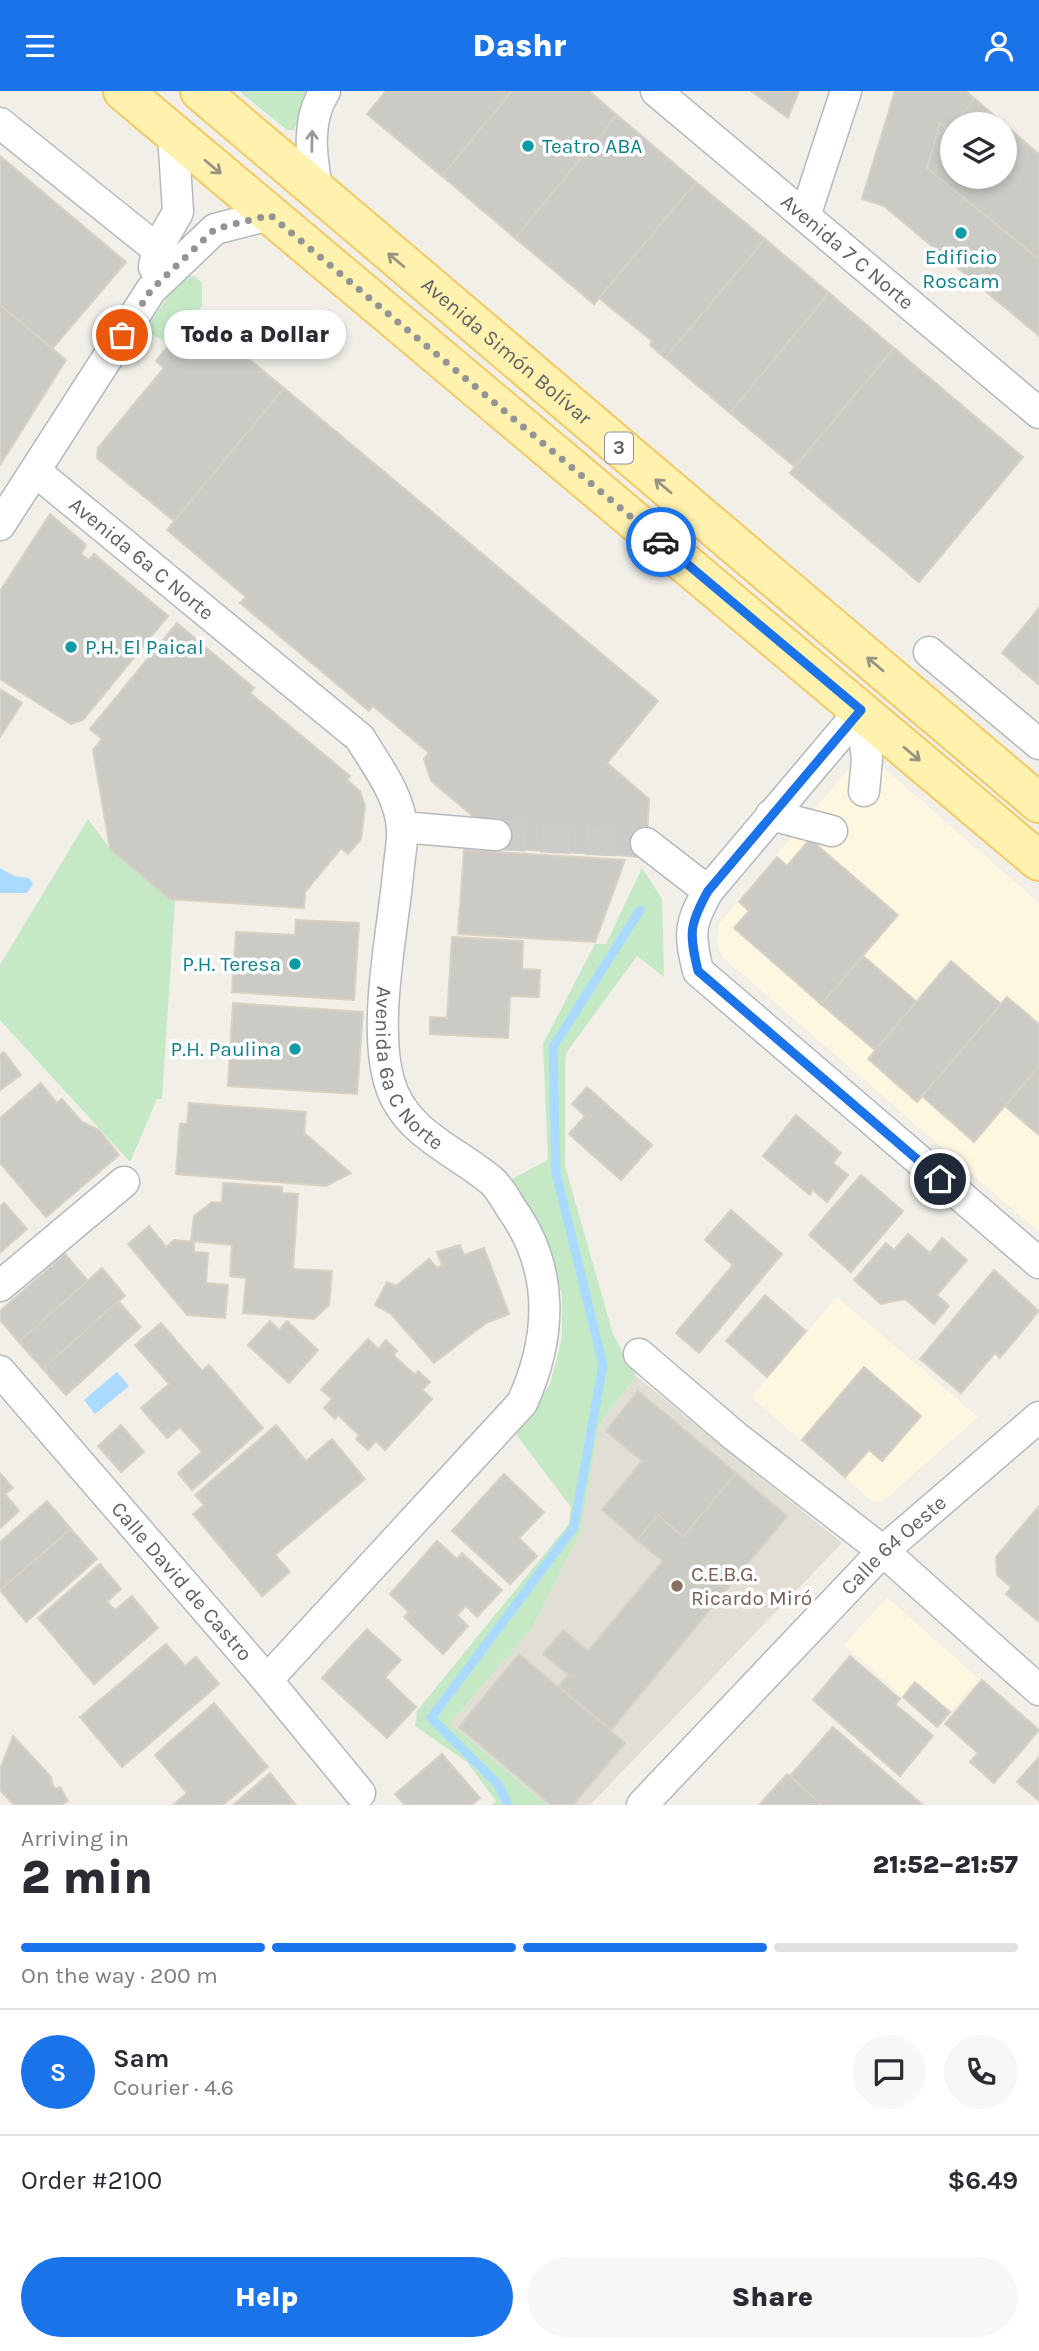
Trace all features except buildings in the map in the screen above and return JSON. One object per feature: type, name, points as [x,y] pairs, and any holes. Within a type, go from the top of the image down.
[{"type":"main road","name":"3","points":[[123,91],[1039,861]]},
{"type":"main road","name":"Avenida Simón Bolívar","points":[[200,91],[318,194],[1039,803]]},
{"type":"street","points":[[318,194],[312,155],[312,126],[325,91]]},
{"type":"street","name":"Avenida 7 C Norte","points":[[656,91],[1039,413]]},
{"type":"street","points":[[805,216],[846,91]]},
{"type":"street","points":[[0,123],[157,249]]},
{"type":"street","points":[[151,290],[157,249],[177,212],[173,133]]},
{"type":"street","points":[[0,525],[151,290],[215,229],[270,215]]},
{"type":"street","name":"Avenida 6a C Norte","points":[[35,471],[360,738],[391,788],[402,827],[383,1027],[389,1080],[400,1108],[427,1137],[494,1183],[526,1228],[541,1274],[545,1327],[537,1370],[522,1403],[267,1680]]},
{"type":"street","points":[[929,652],[1039,744]]},
{"type":"street","points":[[861,710],[867,759],[864,792]]},
{"type":"street","points":[[861,710],[708,891],[695,914],[690,938],[698,971],[1034,1249]]},
{"type":"street","points":[[771,815],[832,831]]},
{"type":"street","points":[[402,827],[496,835]]},
{"type":"street","points":[[646,843],[708,891]]},
{"type":"street","points":[[0,1286],[124,1182]]},
{"type":"street","points":[[639,1354],[736,1437],[883,1551],[1039,1690]]},
{"type":"street","name":"Calle David de Castro","points":[[0,1371],[267,1680],[360,1793]]},
{"type":"street","name":"Calle 64 Oeste","points":[[642,1805],[883,1551],[1039,1417]]},
{"type":"shaded area","points":[[879,764],[1039,903],[1039,1232],[723,957],[717,943],[719,924],[851,766]]},
{"type":"shaded area","points":[[837,1297],[978,1417],[882,1502],[872,1501],[751,1397]]},
{"type":"shaded area","name":"C.E.B.G. Ricardo Miró","points":[[636,1376],[842,1543],[590,1805],[547,1805],[450,1723],[532,1628],[581,1531],[599,1425]]},
{"type":"shaded area","points":[[887,1597],[979,1679],[937,1727],[844,1645]]},
{"type":"green space","points":[[239,91],[310,91],[294,130],[287,130]]},
{"type":"green space","points":[[186,276],[195,276],[202,283],[202,306],[170,345],[145,330],[176,285]]},
{"type":"green space","points":[[88,819],[110,849],[170,899],[175,900],[162,1099],[157,1099],[130,1162],[0,1020],[0,965]]},
{"type":"green space","points":[[642,868],[662,899],[664,977],[637,956],[566,1053],[565,1065],[565,1166],[613,1334],[636,1376],[599,1425],[581,1531],[532,1628],[450,1723],[547,1805],[492,1805],[496,1801],[467,1762],[415,1726],[417,1711],[569,1524],[571,1507],[513,1430],[550,1385],[562,1337],[562,1295],[541,1228],[510,1180],[548,1160],[543,1044],[595,944],[606,944]]},
{"type":"water","points":[[0,868],[14,876],[29,878],[33,884],[27,893],[0,893]]},
{"type":"water","points":[[117,1372],[129,1386],[95,1414],[84,1400]]},
{"type":"waterway","points":[[508,1805],[498,1784],[431,1718],[574,1527],[603,1365],[556,1172],[553,1047],[640,910]]},
{"type":"tunnel","points":[[496,835],[646,843]]},
{"type":"way so far","points":[[122,335],[151,290],[215,229],[270,215],[661,542]]},
{"type":"place","name":"Teatro ABA","points":[[528,146]]},
{"type":"place","name":"Edificio Roscam","points":[[961,233]]},
{"type":"place","name":"Todo a Dollar","points":[[122,335]]},
{"type":"place","name":"P.H. El Paical","points":[[71,647]]},
{"type":"place","name":"P.H. Teresa","points":[[295,964]]},
{"type":"place","name":"P.H. Paulina","points":[[295,1049]]},
{"type":"place","name":"C.E.B.G. Ricardo Miró","points":[[677,1586]]},
{"type":"route","points":[[661,542],[861,710],[708,891],[695,914],[690,938],[698,971],[940,1179]]}]
